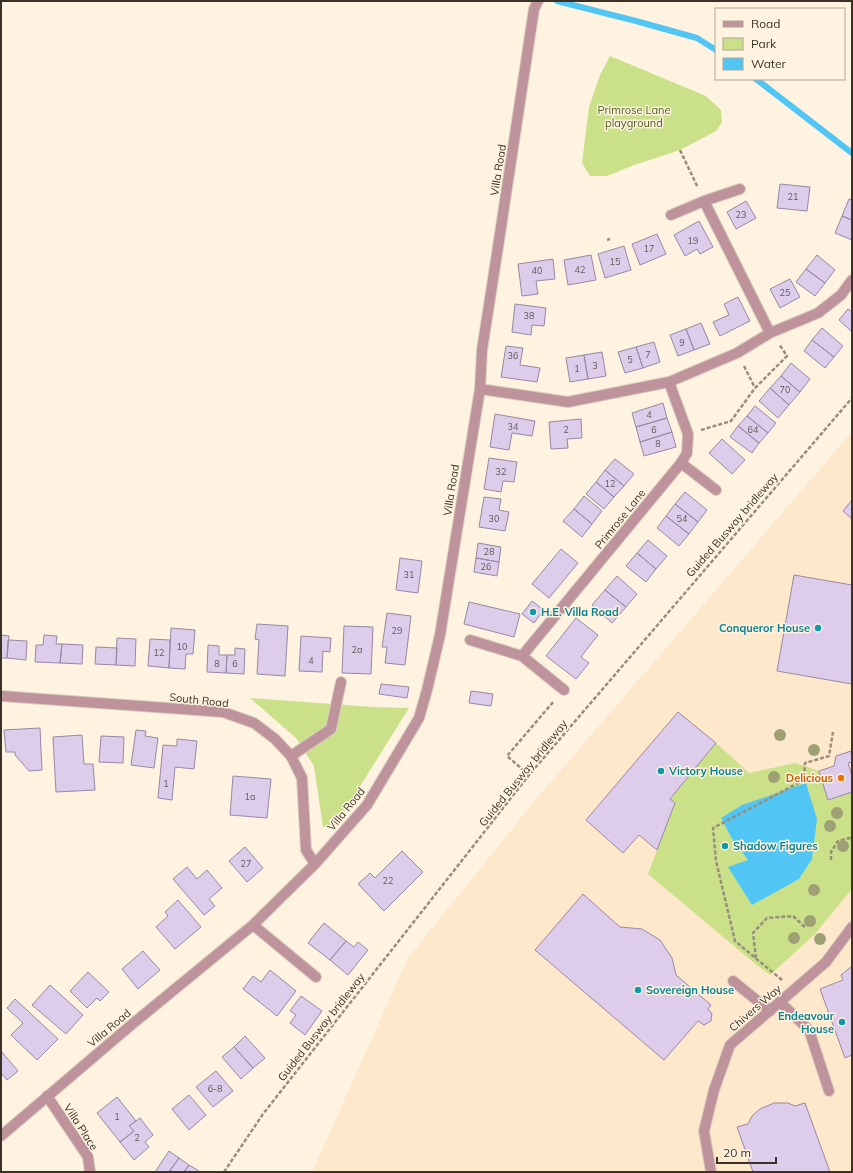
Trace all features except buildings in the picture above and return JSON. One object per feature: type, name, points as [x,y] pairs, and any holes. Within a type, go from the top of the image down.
[{"type":"street","name":"Villa Road","points":[[1,1136],[253,925],[315,864],[367,805],[419,718],[440,635],[480,389],[482,350],[536,5]]},
{"type":"street","points":[[671,216],[702,197],[740,189]]},
{"type":"street","points":[[702,197],[770,333]]},
{"type":"street","points":[[480,389],[568,402],[669,382],[737,353],[770,333],[818,313],[841,295],[852,280]]},
{"type":"street","name":"Primrose Lane","points":[[522,656],[681,463],[687,453],[688,434],[669,382]]},
{"type":"street","points":[[681,463],[716,490]]},
{"type":"street","points":[[470,640],[522,656],[564,690]]},
{"type":"street","points":[[291,756],[331,729],[342,682]]},
{"type":"street","name":"South Road","points":[[1,696],[223,712],[254,723],[275,739],[291,756],[302,778],[306,850],[315,864]]},
{"type":"street","points":[[253,925],[316,977]]},
{"type":"street","name":"Chivers Way","points":[[711,1172],[704,1131],[714,1090],[730,1045],[826,962],[852,927]]},
{"type":"street","points":[[733,981],[770,1011]]},
{"type":"street","points":[[780,1002],[809,1030],[829,1091]]},
{"type":"street","name":"Villa Place","points":[[47,1096],[88,1157],[90,1172]]},
{"type":"path","points":[[680,150],[702,197]]},
{"type":"path","points":[[688,434],[731,421],[755,388],[787,356],[770,333]]},
{"type":"path","points":[[737,353],[755,388]]},
{"type":"path","name":"Guided Busway bridleway","points":[[224,1172],[263,1114],[529,775],[852,398]]},
{"type":"path","points":[[529,775],[507,756],[564,690]]},
{"type":"path","points":[[794,990],[735,941],[716,861],[713,828],[804,780],[805,763],[829,756],[832,732]]},
{"type":"path","points":[[831,860],[831,852],[838,841],[850,838],[852,839]]},
{"type":"path","points":[[756,958],[753,933],[767,918],[793,916],[805,927]]},
{"type":"shaded area","points":[[852,432],[852,1172],[312,1172],[408,958],[537,798]]},
{"type":"green space","name":"Primrose Lane playground","points":[[610,56],[706,96],[721,110],[722,122],[716,131],[680,150],[634,165],[607,176],[590,176],[582,163],[589,107],[600,75]]},
{"type":"green space","points":[[250,698],[373,707],[409,708],[337,823],[323,827],[314,766],[296,738]]},
{"type":"green space","points":[[716,743],[749,773],[795,763],[819,771],[828,800],[852,792],[852,889],[814,935],[770,975],[648,874],[675,803],[670,799]]},
{"type":"water","points":[[806,783],[817,819],[812,859],[799,879],[752,905],[728,867],[748,860],[731,837],[721,818],[742,805]]},
{"type":"waterway","points":[[557,1],[697,38],[715,49]]},
{"type":"waterway","points":[[757,80],[852,153]]},
{"type":"place","name":"H.E. Villa Road","points":[[533,612]]},
{"type":"place","name":"Conqueror House","points":[[818,628]]},
{"type":"place","name":"Victory House","points":[[661,771]]},
{"type":"place","name":"Delicious","points":[[841,778]]},
{"type":"place","name":"Shadow Figures","points":[[725,846]]},
{"type":"place","name":"Sovereign House","points":[[638,990]]},
{"type":"place","name":"Endeavour House","points":[[842,1022]]}]
